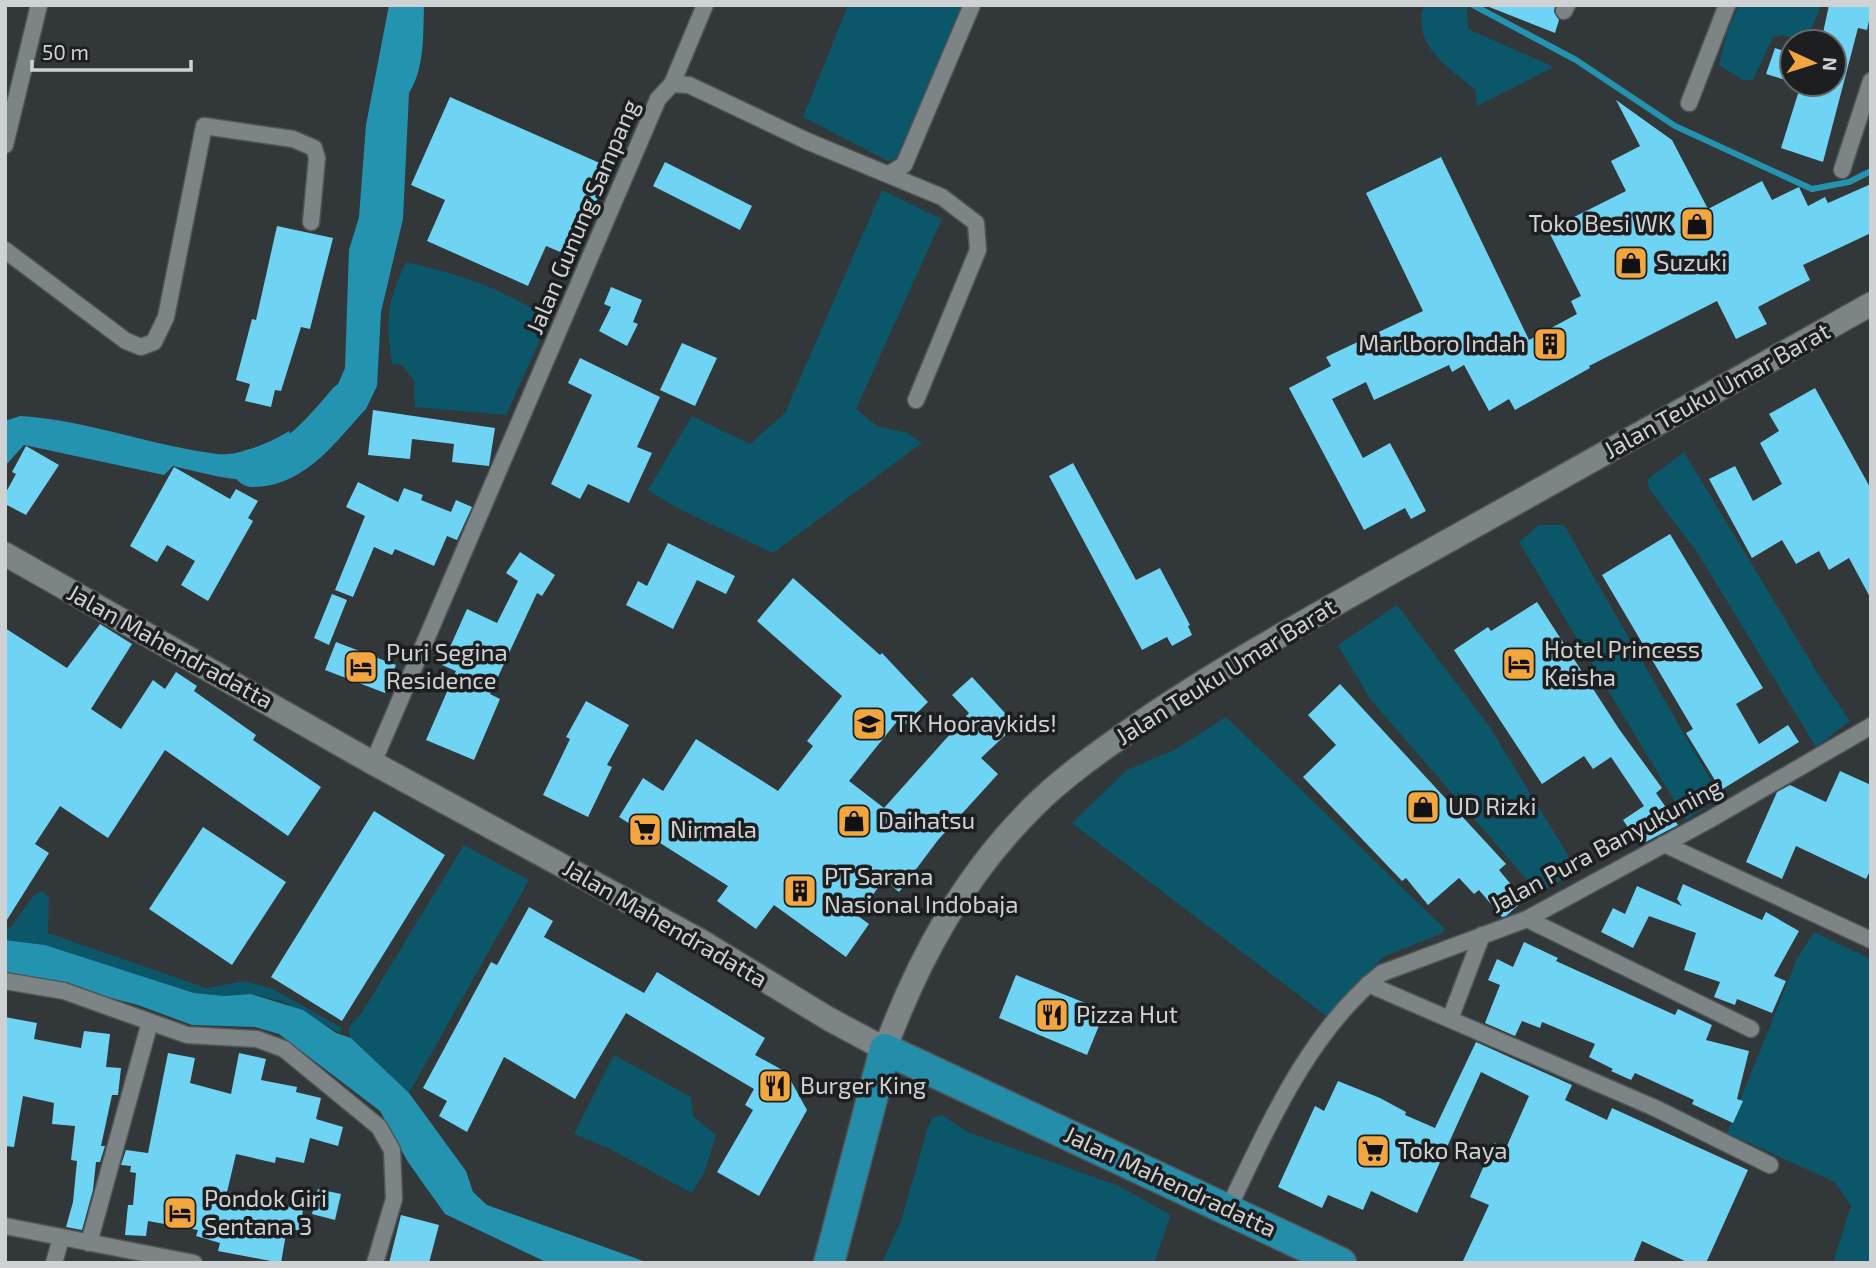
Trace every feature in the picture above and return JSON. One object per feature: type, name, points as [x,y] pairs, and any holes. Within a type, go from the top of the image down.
[{"type":"highway","name":"Jalan Mahendradatta","points":[[886,1049],[1341,1263]]},
{"type":"highway","name":"Jalan Teuku Umar Barat","points":[[829,1263],[886,1049]]},
{"type":"main road","name":"Jalan Teuku Umar Barat","points":[[886,1049],[908,986],[962,891],[991,853],[1062,779],[1177,699],[1266,642],[1651,430],[1871,304]]},
{"type":"main road","name":"Jalan Mahendradatta","points":[[5,554],[373,763],[701,941],[829,1019],[886,1049]]},
{"type":"street","points":[[5,145],[39,5]]},
{"type":"street","points":[[672,85],[705,5]]},
{"type":"street","points":[[889,174],[904,165],[972,5]]},
{"type":"street","points":[[1689,103],[1727,5]]},
{"type":"street","points":[[1842,170],[1871,81]]},
{"type":"street","name":"Jalan Gunung Sampang","points":[[373,763],[658,99],[672,85],[689,85],[807,141],[942,197],[976,223],[978,250],[916,400]]},
{"type":"street","points":[[5,250],[126,341],[141,347],[154,342],[166,317],[204,126],[285,137],[314,148],[317,158],[312,222]]},
{"type":"street","name":"Jalan Pura Banyukuning","points":[[1228,1209],[1288,1087],[1314,1049],[1368,984],[1399,965],[1527,919],[1871,726]]},
{"type":"street","points":[[1664,844],[1871,940]]},
{"type":"street","points":[[1527,919],[1751,1028]]},
{"type":"street","points":[[1450,1019],[1482,935]]},
{"type":"street","points":[[5,981],[64,991],[187,1035],[257,1039],[284,1049],[379,1127],[392,1150],[394,1199],[375,1263]]},
{"type":"street","points":[[1368,984],[1655,1108],[1770,1165]]},
{"type":"street","points":[[89,1243],[150,1022]]},
{"type":"street","points":[[5,1226],[194,1263]]},
{"type":"street","points":[[54,1263],[61,1238]]},
{"type":"shaded area","points":[[389,5],[424,5],[421,62],[409,93],[403,219],[381,312],[377,386],[366,409],[318,458],[302,423],[329,405],[345,368],[349,250],[359,217],[366,125]]},
{"type":"shaded area","points":[[848,5],[965,5],[898,158],[888,161],[803,117]]},
{"type":"shaded area","points":[[1424,5],[1467,5],[1468,29],[1554,67],[1477,106],[1475,89],[1434,54],[1427,43],[1421,19]]},
{"type":"shaded area","points":[[1739,5],[1821,5],[1812,28],[1778,28],[1778,36],[1773,37],[1753,80],[1743,80],[1719,65],[1727,32]]},
{"type":"shaded area","points":[[882,190],[942,219],[856,409],[877,426],[908,433],[922,443],[773,553],[677,508],[648,490],[692,416],[750,444],[785,413]]},
{"type":"shaded area","points":[[406,262],[444,271],[499,291],[549,320],[506,415],[415,407],[414,381],[402,365],[392,364],[388,323],[391,300]]},
{"type":"shaded area","points":[[20,416],[70,422],[218,454],[245,451],[289,431],[304,469],[269,479],[253,480],[239,480],[173,466],[164,475],[24,445],[5,466],[5,421]]},
{"type":"shaded area","points":[[1684,452],[1818,674],[1850,721],[1816,747],[1697,552],[1650,490],[1647,480]]},
{"type":"shaded area","points":[[1539,525],[1564,525],[1718,793],[1713,802],[1686,820],[1519,542]]},
{"type":"shaded area","points":[[1397,605],[1489,726],[1568,855],[1572,866],[1559,882],[1542,891],[1535,889],[1371,700],[1338,645]]},
{"type":"shaded area","points":[[1226,717],[1444,928],[1443,933],[1383,957],[1329,1018],[1072,823],[1127,770],[1176,749]]},
{"type":"shaded area","points":[[464,845],[529,880],[409,1093],[351,1038],[348,1028],[361,1014]]},
{"type":"shaded area","points":[[43,891],[49,898],[48,933],[206,988],[245,981],[273,989],[342,1028],[340,1033],[284,1002],[251,994],[224,996],[194,993],[45,945],[5,940],[5,927],[11,927],[34,895]]},
{"type":"shaded area","points":[[1814,932],[1871,959],[1871,1263],[1833,1263],[1851,1206],[1835,1182],[1727,1133],[1797,959]]},
{"type":"shaded area","points":[[5,940],[45,945],[194,993],[224,996],[251,994],[303,1010],[336,1033],[351,1038],[409,1093],[466,1171],[473,1192],[487,1205],[649,1263],[548,1263],[445,1214],[408,1162],[380,1111],[279,1034],[255,1027],[192,1025],[138,1005],[62,985],[5,974]]},
{"type":"shaded area","points":[[614,1055],[691,1097],[693,1116],[716,1135],[705,1171],[692,1193],[610,1149],[574,1134]]},
{"type":"shaded area","points":[[942,1115],[968,1132],[1119,1186],[1171,1215],[1154,1263],[882,1263],[902,1218],[928,1127],[932,1118]]},
{"type":"building","points":[[1484,5],[1555,5],[1554,12],[1559,20],[1555,33]]},
{"type":"building","points":[[1829,5],[1871,5],[1867,30],[1858,28],[1848,66],[1848,28],[1824,28]]},
{"type":"building","points":[[1775,48],[1778,49],[1778,78],[1766,74]]},
{"type":"building","points":[[450,97],[611,168],[572,257],[546,246],[528,286],[427,241],[445,200],[411,185]]},
{"type":"building","points":[[1797,98],[1840,98],[1823,162],[1781,148]]},
{"type":"building","points":[[1616,100],[1672,140],[1708,209],[1762,181],[1772,200],[1799,187],[1808,206],[1825,197],[1828,203],[1871,184],[1871,233],[1803,265],[1810,280],[1758,307],[1767,324],[1736,339],[1717,301],[1589,366],[1590,368],[1515,410],[1509,399],[1489,411],[1464,365],[1452,372],[1449,365],[1374,400],[1366,382],[1332,399],[1363,458],[1390,443],[1426,511],[1411,519],[1405,508],[1364,530],[1289,388],[1331,366],[1326,357],[1423,311],[1366,193],[1441,157],[1529,340],[1577,314],[1571,301],[1581,296],[1548,230],[1626,191],[1611,161],[1640,146]]},
{"type":"building","points":[[665,162],[752,206],[740,230],[653,186]]},
{"type":"building","points":[[277,226],[333,238],[310,329],[301,327],[281,391],[275,390],[271,407],[245,401],[250,384],[236,380],[252,319],[256,320]]},
{"type":"building","points":[[611,287],[642,300],[633,322],[638,324],[627,346],[599,331],[611,307],[604,304]]},
{"type":"building","points":[[682,343],[717,358],[695,406],[660,390]]},
{"type":"building","points":[[580,358],[660,397],[637,447],[652,453],[629,503],[588,484],[580,499],[551,484],[592,395],[568,383]]},
{"type":"building","points":[[1815,388],[1871,489],[1871,599],[1849,558],[1829,570],[1819,551],[1796,564],[1782,540],[1752,558],[1709,479],[1735,466],[1753,501],[1782,484],[1760,443],[1779,431],[1769,414]]},
{"type":"building","points":[[373,410],[495,428],[489,466],[452,462],[454,444],[412,439],[410,459],[368,455]]},
{"type":"building","points":[[26,446],[59,465],[26,515],[5,504],[5,494],[16,474],[12,472]]},
{"type":"building","points":[[1073,463],[1136,580],[1160,568],[1190,625],[1188,626],[1192,635],[1172,646],[1167,637],[1142,650],[1049,476]]},
{"type":"building","points":[[174,467],[230,499],[236,489],[258,501],[248,518],[253,521],[208,601],[181,585],[195,561],[167,545],[157,562],[130,546]]},
{"type":"building","points":[[358,482],[398,502],[404,488],[423,495],[421,500],[451,512],[456,500],[472,507],[457,540],[447,536],[434,566],[395,549],[392,555],[374,547],[353,597],[335,590],[365,516],[346,507]]},
{"type":"building","points":[[1670,534],[1763,688],[1736,704],[1759,744],[1788,725],[1799,742],[1721,790],[1686,733],[1693,729],[1602,575]]},
{"type":"building","points":[[668,543],[735,576],[726,594],[697,580],[673,629],[626,605],[638,581],[647,586]]},
{"type":"building","points":[[520,552],[555,575],[542,596],[537,593],[490,694],[500,699],[474,760],[426,740],[456,671],[442,665],[467,609],[497,623],[518,581],[506,573]]},
{"type":"building","points":[[793,578],[880,655],[882,653],[928,702],[905,725],[899,719],[849,781],[884,808],[969,713],[952,695],[972,677],[1016,725],[981,758],[998,774],[938,840],[899,892],[884,879],[858,916],[869,924],[846,957],[774,905],[756,929],[717,901],[728,886],[619,817],[643,778],[663,791],[696,739],[778,791],[813,746],[807,741],[842,696],[757,621]]},
{"type":"building","points":[[332,594],[347,600],[329,645],[314,638]]},
{"type":"building","points":[[1537,602],[1619,729],[1662,788],[1656,793],[1678,825],[1640,845],[1623,820],[1644,806],[1611,757],[1593,769],[1584,756],[1542,784],[1454,650],[1488,627],[1491,631]]},
{"type":"building","points":[[100,624],[132,644],[91,709],[121,729],[153,680],[165,689],[176,672],[197,686],[194,691],[256,735],[253,740],[321,787],[288,836],[165,750],[108,838],[60,806],[35,844],[49,853],[5,923],[5,628],[67,668]]},
{"type":"building","name":"Puri Segina Residence","points":[[336,642],[396,665],[385,693],[325,670]]},
{"type":"building","points":[[1340,684],[1506,864],[1499,870],[1524,900],[1506,916],[1502,917],[1479,890],[1474,894],[1459,878],[1428,905],[1406,878],[1402,881],[1303,777],[1336,745],[1308,715]]},
{"type":"building","points":[[586,701],[629,725],[607,765],[612,767],[588,817],[543,795],[570,739],[566,737]]},
{"type":"building","points":[[1840,771],[1871,785],[1871,869],[1866,879],[1796,846],[1782,879],[1746,862],[1777,792],[1790,785],[1826,802]]},
{"type":"building","points":[[374,811],[445,855],[342,1021],[271,977]]},
{"type":"building","points":[[203,827],[286,882],[232,965],[149,909]]},
{"type":"building","points":[[1683,884],[1762,920],[1766,912],[1799,931],[1774,976],[1786,981],[1772,1013],[1737,999],[1735,1005],[1714,997],[1720,982],[1684,970],[1696,933],[1649,916],[1633,948],[1601,932],[1613,908],[1625,914],[1637,886],[1682,906],[1677,899]]},
{"type":"building","points":[[529,907],[553,921],[544,937],[644,993],[657,972],[765,1038],[755,1055],[786,1072],[807,1110],[759,1196],[717,1172],[753,1110],[745,1105],[754,1089],[626,1013],[575,1099],[504,1057],[467,1132],[439,1116],[447,1101],[423,1088],[491,962],[497,965]]},
{"type":"building","points":[[1524,942],[1558,958],[1556,961],[1675,1015],[1678,1009],[1712,1025],[1706,1040],[1749,1051],[1737,1099],[1743,1101],[1733,1123],[1692,1104],[1694,1100],[1635,1073],[1631,1080],[1611,1071],[1613,1069],[1589,1057],[1595,1044],[1542,1022],[1540,1028],[1522,1021],[1515,1036],[1485,1023],[1500,985],[1488,980],[1497,959],[1513,967]]},
{"type":"building","name":"Pizza Hut","points":[[1016,975],[1105,1011],[1087,1055],[999,1018]]},
{"type":"building","points":[[5,1017],[37,1023],[34,1039],[81,1048],[84,1031],[110,1034],[106,1067],[121,1068],[118,1095],[112,1095],[101,1146],[105,1146],[100,1162],[96,1162],[93,1190],[82,1230],[66,1227],[73,1202],[77,1161],[71,1160],[75,1126],[52,1124],[54,1103],[23,1096],[14,1147],[5,1146]]},
{"type":"building","points":[[1476,1042],[1572,1085],[1565,1100],[1607,1120],[1612,1108],[1748,1170],[1706,1263],[1689,1263],[1642,1241],[1633,1263],[1462,1263],[1489,1205],[1470,1197],[1494,1143],[1506,1148],[1529,1096],[1481,1072],[1417,1213],[1371,1191],[1363,1210],[1328,1195],[1322,1208],[1278,1187],[1315,1106],[1324,1111],[1338,1081],[1380,1098],[1406,1112],[1405,1115],[1435,1128]]},
{"type":"building","points":[[168,1053],[195,1058],[190,1083],[231,1094],[239,1053],[266,1059],[261,1080],[297,1087],[296,1092],[321,1098],[316,1119],[343,1127],[338,1146],[310,1138],[304,1163],[276,1157],[275,1163],[236,1154],[227,1192],[303,1210],[300,1231],[287,1228],[281,1263],[218,1251],[220,1243],[196,1236],[198,1230],[148,1221],[146,1236],[125,1235],[128,1205],[133,1205],[136,1173],[130,1172],[131,1166],[121,1165],[126,1150],[148,1153]]},
{"type":"building","points":[[318,1189],[341,1194],[335,1220],[312,1214]]},
{"type":"building","points":[[401,1215],[439,1225],[429,1263],[389,1263]]},
{"type":"waterway","points":[[1473,5],[1576,60],[1675,126],[1812,189],[1849,182],[1871,171]]},
{"type":"waterway","points":[[252,468],[267,467],[293,455],[317,435],[347,401]]},
{"type":"place","name":"Toko Besi WK","points":[[1697,224]]},
{"type":"place","name":"Suzuki","points":[[1631,263]]},
{"type":"place","name":"Marlboro Indah","points":[[1550,344]]},
{"type":"place","name":"Hotel Princess Keisha","points":[[1519,664]]},
{"type":"place","name":"Puri Segina Residence","points":[[361,667]]},
{"type":"place","name":"TK Hooraykids!","points":[[869,724]]},
{"type":"place","name":"UD Rizki","points":[[1423,807]]},
{"type":"place","name":"Daihatsu","points":[[854,821]]},
{"type":"place","name":"Nirmala","points":[[645,830]]},
{"type":"place","name":"PT Sarana Nasional Indobaja","points":[[800,891]]},
{"type":"place","name":"Pizza Hut","points":[[1052,1015]]},
{"type":"place","name":"Burger King","points":[[775,1086]]},
{"type":"place","name":"Toko Raya","points":[[1373,1151]]},
{"type":"place","name":"Pondok Giri Sentana 3","points":[[180,1213]]}]
